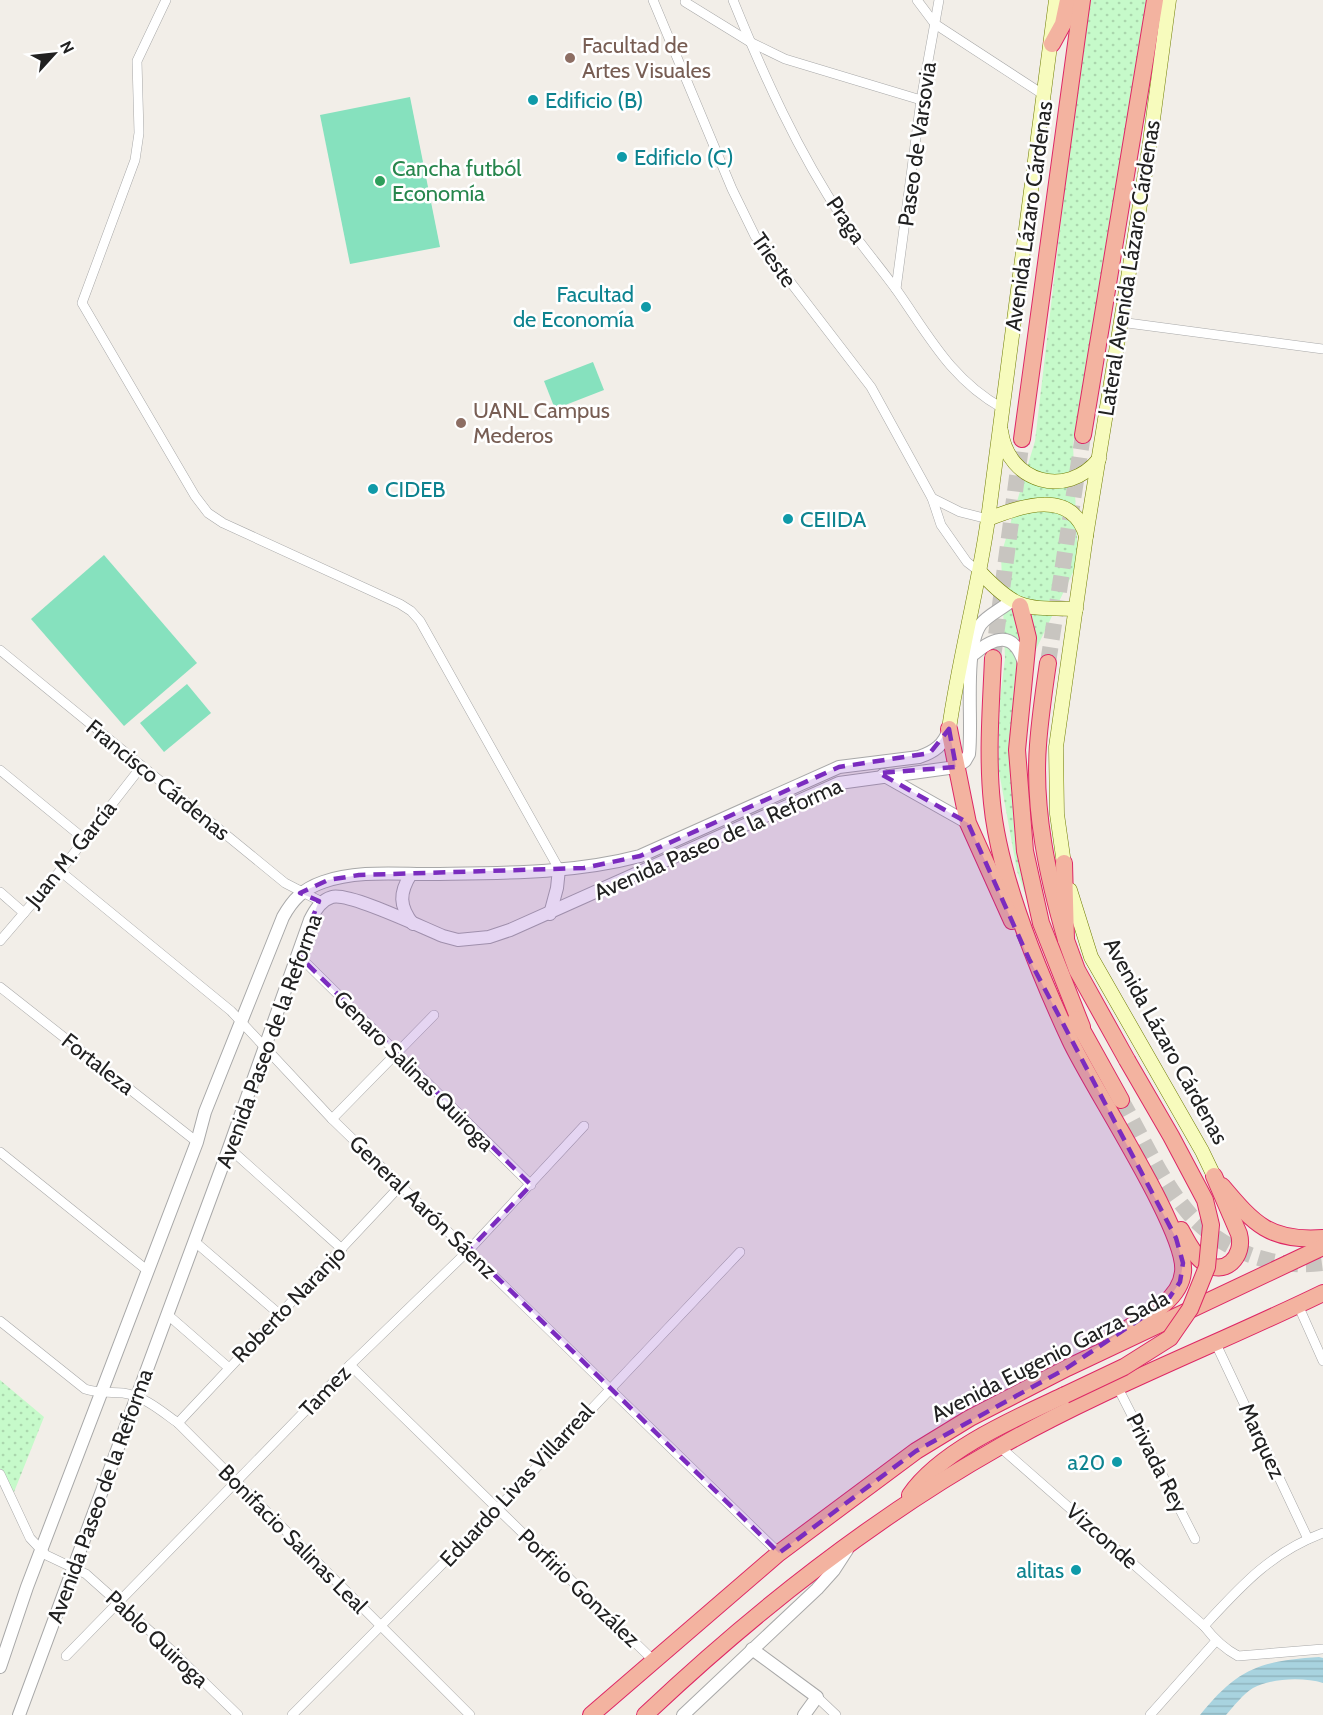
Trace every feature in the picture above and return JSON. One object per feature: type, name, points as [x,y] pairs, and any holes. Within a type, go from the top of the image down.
[{"type":"highway","points":[[1052,44],[1063,24],[1068,0]]},
{"type":"highway","name":"Avenida Lázaro Cárdenas","points":[[1022,439],[1082,0]]},
{"type":"highway","points":[[1083,435],[1155,0]]},
{"type":"highway","points":[[1016,604],[1028,631],[1017,750],[1025,850],[1037,911],[1082,1027],[1120,1100]]},
{"type":"highway","points":[[993,658],[989,766],[992,806],[1010,888],[1070,1041],[1147,1180],[1181,1252],[1184,1272],[1167,1301],[1067,1368]]},
{"type":"highway","name":"Avenida Lázaro Cárdenas","points":[[905,1503],[929,1473],[957,1453],[1027,1413],[1124,1367],[1170,1338],[1190,1309],[1208,1267],[1211,1225],[1205,1200],[1081,978],[1056,907],[1038,810],[1038,747],[1048,663]]},
{"type":"highway","points":[[948,734],[968,823],[1029,959],[1053,1000]]},
{"type":"highway","points":[[1064,863],[1066,940]]},
{"type":"highway","points":[[1040,967],[1082,1027]]},
{"type":"highway","points":[[1147,1180],[1161,1196],[1194,1252],[1204,1262],[1220,1267],[1235,1261],[1242,1243],[1214,1176]]},
{"type":"highway","points":[[1214,1176],[1250,1219],[1265,1230],[1287,1238],[1323,1238]]},
{"type":"highway","name":"Avenida Eugenio Garza Sada","points":[[591,1715],[778,1553],[916,1451],[970,1418],[1067,1368],[1323,1247]]},
{"type":"highway","points":[[645,1715],[733,1636],[905,1503],[1000,1447],[1118,1388],[1323,1293]]},
{"type":"main road","points":[[948,734],[957,669],[980,572],[988,519],[1056,0]]},
{"type":"main road","name":"Lateral Avenida Lázaro Cárdenas","points":[[1086,536],[1169,0]]},
{"type":"main road","points":[[1000,423],[1009,454],[1021,469],[1038,479],[1056,482],[1075,479],[1099,459]]},
{"type":"main road","points":[[988,519],[1032,504],[1051,505],[1076,519],[1086,536]]},
{"type":"main road","name":"Avenida Lázaro Cárdenas","points":[[1086,536],[1056,747],[1057,814],[1064,863],[1074,908],[1091,957],[1202,1150],[1214,1176]]},
{"type":"main road","points":[[980,572],[1016,604],[1077,609]]},
{"type":"street","points":[[166,0],[137,61],[139,133],[135,160],[82,303],[189,486],[208,513],[223,523],[400,604],[420,621],[559,868],[557,888],[550,914]]},
{"type":"street","name":"Trieste","points":[[653,0],[732,189],[755,236],[871,387],[932,498],[941,525],[967,562],[980,572]]},
{"type":"street","name":"Praga","points":[[733,0],[750,42],[805,153],[843,218],[953,371],[977,394],[1002,408]]},
{"type":"street","points":[[917,0],[935,24],[1044,95]]},
{"type":"street","name":"Paseo de Varsovia","points":[[896,289],[921,100],[939,0]]},
{"type":"street","points":[[685,2],[750,42],[785,59],[921,100]]},
{"type":"street","points":[[1120,322],[1323,349]]},
{"type":"street","points":[[932,498],[960,512],[988,519]]},
{"type":"street","points":[[956,767],[965,761],[969,754],[975,637],[981,625],[1016,604]]},
{"type":"street","points":[[974,654],[991,641],[1002,639],[1018,649],[1024,666]]},
{"type":"street","name":"Francisco Cárdenas","points":[[0,650],[285,883],[300,893],[322,902]]},
{"type":"street","name":"Avenida Paseo de la Reforma","points":[[0,1666],[27,1587],[43,1551],[100,1394],[197,1142],[205,1112],[283,917],[300,893],[328,880],[359,875],[610,864],[640,856],[839,766],[918,757],[936,750],[948,734]]},
{"type":"street","name":"Juan M. García","points":[[0,941],[60,871],[83,838],[141,767]]},
{"type":"street","name":"Avenida Paseo de la Reforma","points":[[19,1715],[168,1315],[310,920],[322,902],[337,896],[354,899],[412,924],[458,940],[489,938],[550,914],[839,783],[956,767]]},
{"type":"street","points":[[0,770],[83,838]]},
{"type":"street","points":[[883,776],[968,823]]},
{"type":"street","name":"General Aarón Sáenz","points":[[60,871],[218,998],[332,1119],[610,1387],[778,1553]]},
{"type":"street","points":[[411,874],[401,897],[405,913],[412,924]]},
{"type":"street","points":[[0,892],[24,913]]},
{"type":"street","name":"Genaro Salinas Quiroga","points":[[298,955],[531,1185]]},
{"type":"street","name":"Fortaleza","points":[[0,987],[197,1142]]},
{"type":"street","points":[[332,1119],[434,1015]]},
{"type":"street","name":"Tamez","points":[[66,1656],[350,1365],[469,1250],[584,1126]]},
{"type":"street","points":[[229,1148],[342,1249]]},
{"type":"street","points":[[0,1152],[148,1271]]},
{"type":"street","name":"Roberto Naranjo","points":[[178,1423],[278,1313],[342,1249],[400,1186]]},
{"type":"street","points":[[194,1241],[278,1313]]},
{"type":"street","name":"Eduardo Livas Villarreal","points":[[292,1715],[498,1508],[740,1252]]},
{"type":"street","points":[[1298,1305],[1323,1361]]},
{"type":"street","points":[[168,1315],[229,1368]]},
{"type":"street","points":[[0,1321],[74,1383],[100,1394]]},
{"type":"street","name":"Marquez","points":[[1216,1344],[1308,1539]]},
{"type":"street","name":"Porfirio González","points":[[350,1365],[653,1660]]},
{"type":"street","name":"Privada Rey","points":[[1118,1388],[1195,1539]]},
{"type":"street","name":"Bonifacio Salinas Leal","points":[[100,1394],[121,1393],[137,1396],[178,1423],[470,1715]]},
{"type":"street","name":"Vizconde","points":[[1000,1447],[1204,1626],[1215,1642]]},
{"type":"street","points":[[0,1474],[30,1538],[43,1551]]},
{"type":"street","points":[[1204,1626],[1253,1574],[1276,1556],[1323,1533]]},
{"type":"street","points":[[684,1715],[817,1588],[834,1570],[852,1542]]},
{"type":"street","name":"Pablo Quiroga","points":[[43,1551],[46,1555],[86,1574],[169,1648],[238,1715]]},
{"type":"street","points":[[1150,1715],[1215,1642],[1238,1656],[1323,1649]]},
{"type":"street","points":[[752,1649],[817,1697],[836,1715]]},
{"type":"street","points":[[804,1715],[817,1697]]},
{"type":"highlighted area","points":[[949,729],[956,767],[879,773],[968,823],[1029,959],[1176,1238],[1183,1263],[1180,1282],[1167,1301],[1067,1368],[916,1451],[779,1553],[469,1250],[531,1185],[298,955],[319,901],[300,893],[328,880],[359,875],[584,868],[640,856],[839,767],[930,753]]},
{"type":"green space","points":[[1087,0],[1154,0],[1073,444],[1078,562],[1029,664],[1020,751],[1043,944],[1017,871],[998,766],[1000,698],[1005,659],[1001,555],[1035,441]]},
{"type":"green space","name":"Cancha futból Economía","points":[[410,97],[440,247],[350,264],[320,115]]},
{"type":"green space","points":[[593,362],[604,390],[555,409],[544,381]]},
{"type":"green space","points":[[104,555],[197,663],[124,726],[31,619]]},
{"type":"green space","points":[[187,684],[211,713],[164,752],[140,723]]},
{"type":"green space","points":[[0,1380],[44,1417],[12,1497],[0,1469]]},
{"type":"water","points":[[1323,1658],[1323,1683],[1297,1679],[1269,1682],[1249,1691],[1226,1715],[1200,1715],[1226,1687],[1252,1670],[1281,1661]]},
{"type":"tunnel","points":[[1048,663],[1083,435]]},
{"type":"tunnel","points":[[993,658],[1022,439]]},
{"type":"tunnel","points":[[1121,1100],[1168,1185],[1200,1225],[1231,1246],[1266,1260],[1285,1263],[1323,1263]]},
{"type":"place","name":"Facultad de Artes Visuales","points":[[570,58]]},
{"type":"place","name":"Edificio (B)","points":[[533,100]]},
{"type":"place","name":"EdificIo (C)","points":[[622,157]]},
{"type":"place","name":"Cancha futból Economía","points":[[380,181]]},
{"type":"place","name":"Facultad de Economía","points":[[646,307]]},
{"type":"place","name":"UANL Campus Mederos","points":[[461,423]]},
{"type":"place","name":"CIDEB","points":[[373,489]]},
{"type":"place","name":"CEIIDA","points":[[788,519]]},
{"type":"place","name":"a20","points":[[1117,1462]]},
{"type":"place","name":"alitas","points":[[1076,1570]]}]
